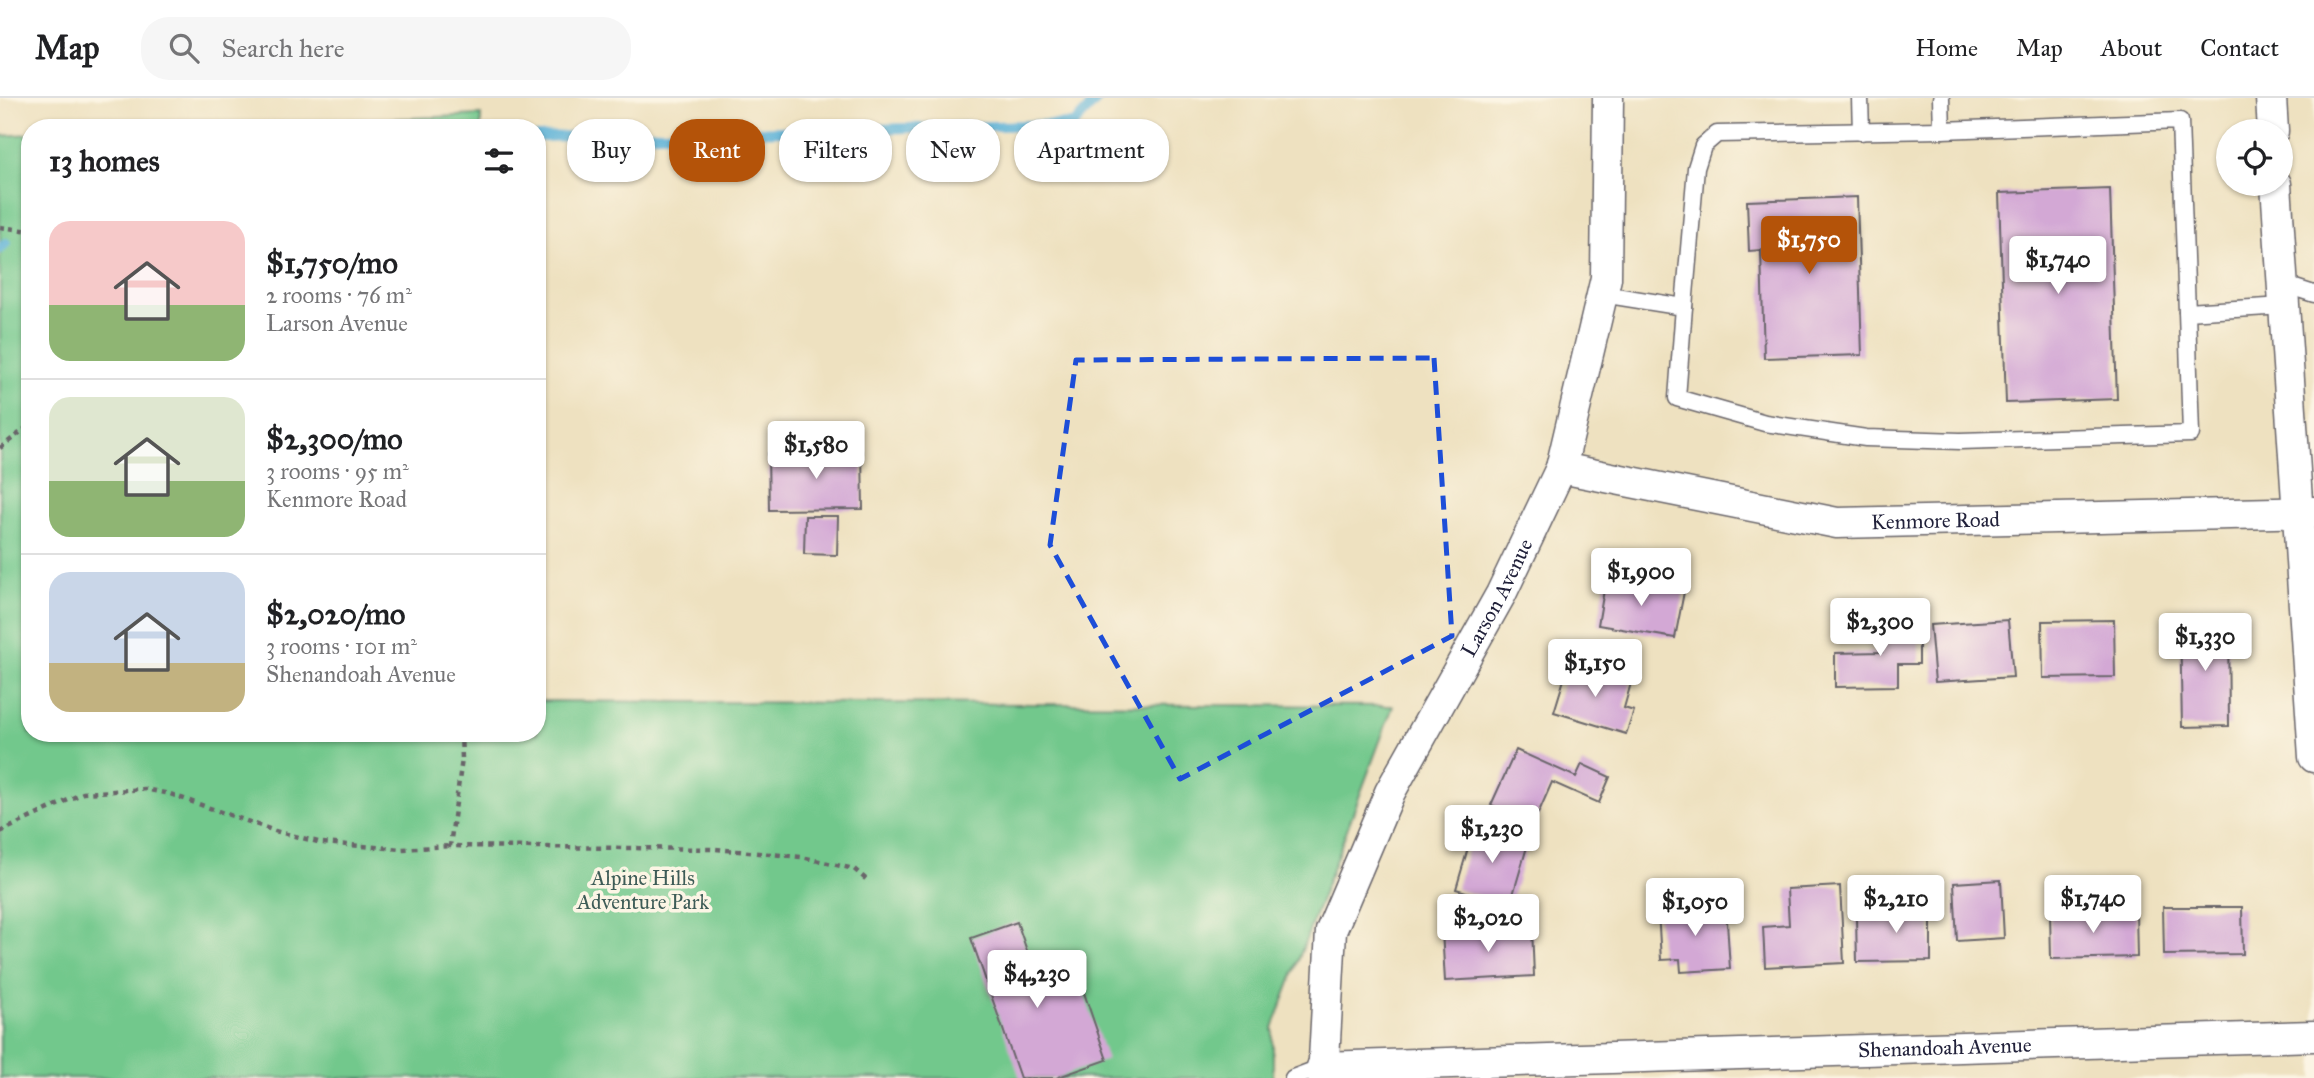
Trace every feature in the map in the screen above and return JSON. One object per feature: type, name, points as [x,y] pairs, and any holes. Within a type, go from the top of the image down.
[{"type":"street","name":"Larson Avenue","points":[[1323,1073],[1331,931],[1390,792],[1501,594],[1561,468],[1606,278],[1608,98]]},
{"type":"street","points":[[2271,98],[2272,119]]},
{"type":"street","points":[[2277,196],[2283,295],[2305,512],[2314,757]]},
{"type":"street","name":"Kenmore Road","points":[[1561,468],[1837,523],[2305,512]]},
{"type":"street","name":"Shenandoah Avenue","points":[[1323,1073],[2314,1036]]},
{"type":"lane","points":[[1860,98],[1861,132]]},
{"type":"lane","points":[[1941,98],[1942,130]]},
{"type":"lane","points":[[2180,121],[2191,434],[1960,441],[1866,438],[1777,425],[1677,398],[1696,168],[1703,146],[1717,134],[1861,132],[2180,121]]},
{"type":"lane","points":[[1602,294],[1684,307]]},
{"type":"lane","points":[[2187,312],[2283,295],[2314,294]]},
{"type":"lane","points":[[1293,1078],[1323,1073]]},
{"type":"path","points":[[1,227],[21,230]]},
{"type":"path","points":[[0,448],[21,432]]},
{"type":"path","points":[[450,846],[461,742]]},
{"type":"path","points":[[0,832],[83,793],[145,789],[170,793],[275,831],[322,843],[402,849],[450,846],[741,851],[802,857],[854,869],[868,881]]},
{"type":"highlighted area","points":[[1434,358],[1452,636],[1180,779],[1050,545],[1076,360]]},
{"type":"green space","points":[[481,115],[481,119],[390,119]]},
{"type":"green space","name":"Alpine Hills Adventure Park","points":[[21,135],[21,742],[546,742],[546,701],[1393,706],[1273,1028],[1273,1078],[0,1078],[0,136]]},
{"type":"building","points":[[2110,189],[2117,399],[2006,403],[1999,193]]},
{"type":"building","points":[[1857,197],[1862,355],[1764,358],[1761,250],[1749,251],[1747,201]]},
{"type":"building","points":[[862,451],[863,509],[769,510],[768,453]]},
{"type":"building","points":[[805,516],[838,516],[837,555],[804,554]]},
{"type":"building","points":[[1606,578],[1684,592],[1675,638],[1598,625]]},
{"type":"building","points":[[2008,620],[2013,677],[1935,682],[1930,625]]},
{"type":"building","points":[[2114,620],[2115,677],[2043,678],[2042,621]]},
{"type":"building","points":[[2228,620],[2229,726],[2182,727],[2180,621]]},
{"type":"building","points":[[1919,621],[1919,664],[1898,664],[1898,686],[1835,687],[1835,653],[1882,652],[1881,622]]},
{"type":"building","points":[[1569,663],[1631,683],[1624,708],[1634,711],[1626,734],[1554,712]]},
{"type":"building","points":[[1516,750],[1576,777],[1582,764],[1610,777],[1599,803],[1552,782],[1534,823],[1491,805]]},
{"type":"building","points":[[1475,824],[1529,840],[1510,905],[1456,889]]},
{"type":"building","points":[[2001,880],[2004,938],[1957,941],[1954,883]]},
{"type":"building","points":[[1840,886],[1844,963],[1765,967],[1763,927],[1789,925],[1787,889]]},
{"type":"building","points":[[1907,899],[1931,899],[1931,961],[1857,962],[1856,917],[1907,916]]},
{"type":"building","points":[[1726,906],[1730,969],[1681,972],[1680,959],[1661,960],[1658,911]]},
{"type":"building","points":[[2163,907],[2242,907],[2243,954],[2164,955]]},
{"type":"building","points":[[2136,912],[2137,957],[2051,959],[2050,913]]},
{"type":"building","points":[[1017,922],[1041,991],[1079,978],[1107,1060],[1056,1078],[1020,1078],[971,938]]},
{"type":"building","points":[[1532,927],[1534,976],[1445,981],[1442,931]]},
{"type":"waterway","points":[[546,137],[1074,124],[1099,98]]},
{"type":"waterway","points":[[0,249],[6,243]]}]
